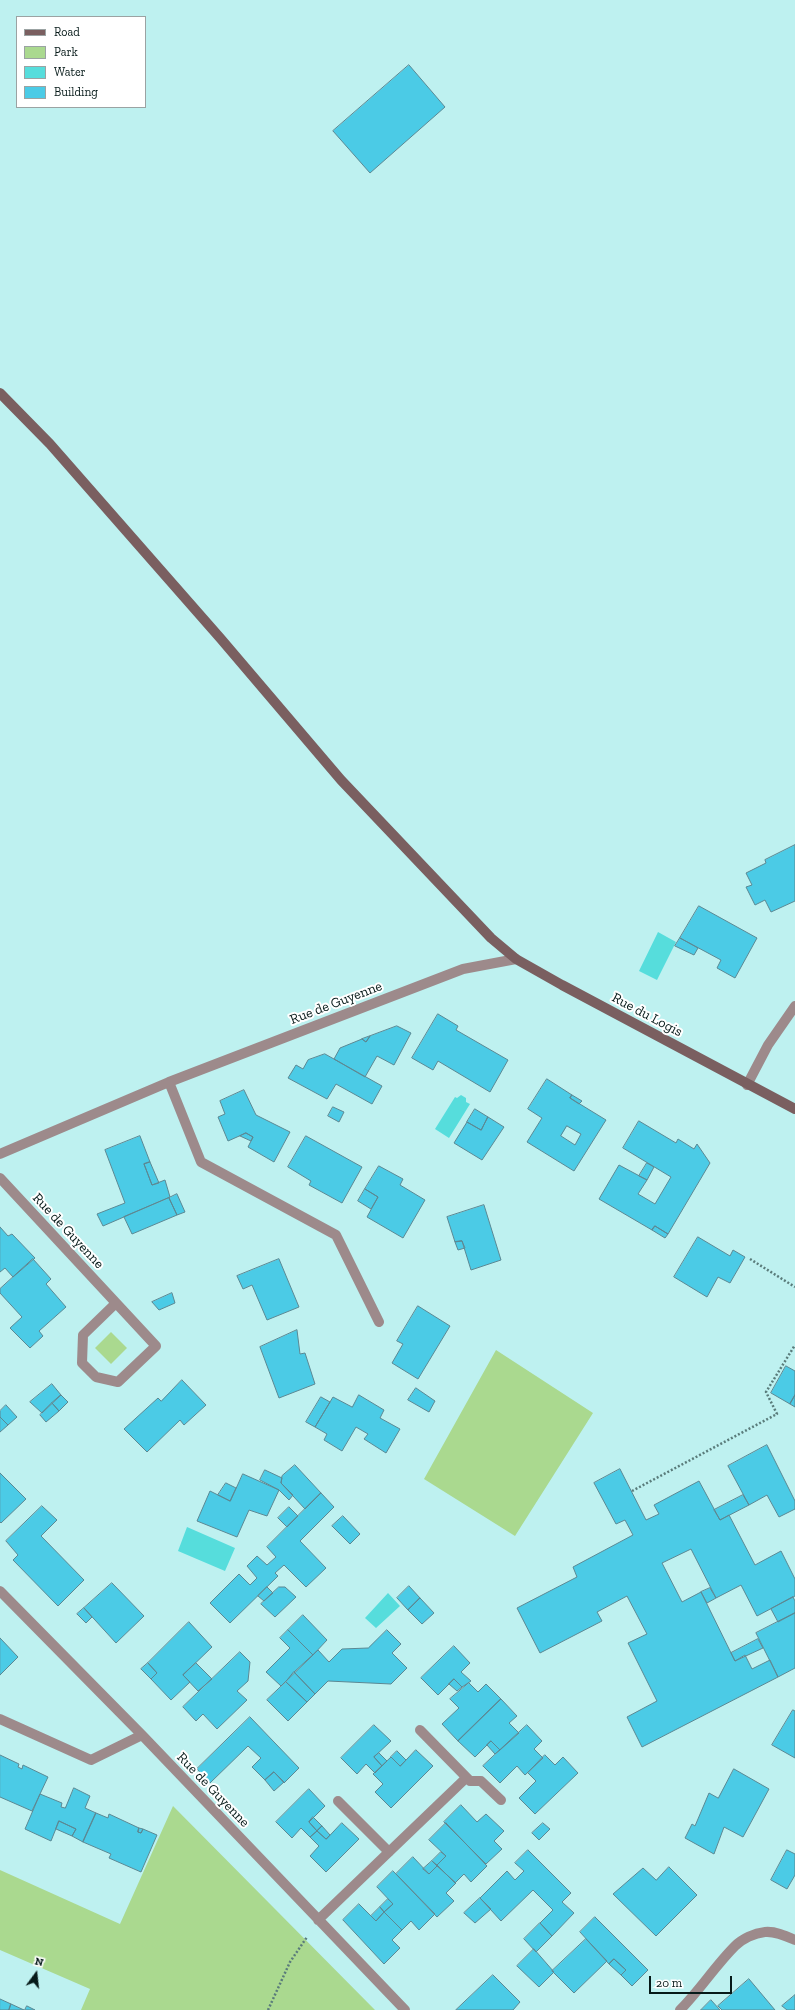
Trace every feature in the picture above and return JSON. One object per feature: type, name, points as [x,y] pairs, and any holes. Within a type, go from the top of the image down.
[{"type":"street","name":"Rue du Logis","points":[[0,393],[66,462],[221,639],[341,780],[491,938],[516,959],[747,1085],[795,1109]]},
{"type":"street","name":"Rue de Guyenne","points":[[0,1154],[169,1082],[464,969],[516,959]]},
{"type":"street","points":[[747,1085],[768,1045],[795,1006]]},
{"type":"street","points":[[169,1082],[201,1162],[336,1235],[379,1322]]},
{"type":"street","name":"Rue de Guyenne","points":[[0,1178],[156,1346],[118,1382],[96,1377],[82,1363],[83,1335],[116,1303]]},
{"type":"street","name":"Rue de Guyenne","points":[[0,1591],[142,1735],[405,2010]]},
{"type":"street","points":[[0,1719],[91,1760],[142,1735]]},
{"type":"street","points":[[420,1730],[466,1778],[470,1781],[481,1781],[500,1800]]},
{"type":"street","points":[[318,1920],[466,1778]]},
{"type":"street","points":[[338,1801],[389,1852]]},
{"type":"street","points":[[680,2010],[699,1991],[735,1946],[750,1936],[766,1932],[780,1934],[795,1940]]},
{"type":"path","points":[[750,1259],[795,1287]]},
{"type":"path","points":[[632,1491],[777,1414],[766,1392],[795,1345]]},
{"type":"path","points":[[268,2010],[290,1962],[318,1920]]},
{"type":"green space","points":[[111,1332],[127,1348],[111,1364],[95,1348]]},
{"type":"green space","points":[[496,1350],[593,1413],[515,1536],[424,1479]]},
{"type":"green space","points":[[173,1806],[375,2010],[81,2010],[90,1989],[0,1950],[0,1870],[120,1924]]},
{"type":"water","points":[[658,932],[676,942],[657,980],[639,971]]},
{"type":"water","points":[[461,1095],[466,1098],[466,1102],[470,1104],[449,1138],[435,1129],[455,1097],[457,1098]]},
{"type":"water","points":[[187,1527],[235,1548],[225,1571],[178,1551]]},
{"type":"water","points":[[388,1593],[400,1606],[376,1628],[365,1618]]},
{"type":"building","points":[[409,65],[445,107],[370,173],[333,131]]},
{"type":"building","points":[[795,845],[795,901],[771,912],[765,900],[755,905],[746,887],[752,885],[746,873],[766,863],[765,860]]},
{"type":"building","points":[[699,906],[757,938],[735,978],[717,968],[721,960],[680,938]]},
{"type":"building","points":[[680,938],[698,948],[694,955],[675,946]]},
{"type":"building","points":[[438,1014],[458,1026],[456,1030],[508,1060],[490,1092],[438,1061],[433,1070],[412,1058]]},
{"type":"building","points":[[397,1026],[411,1033],[394,1065],[377,1056],[365,1077],[334,1059],[340,1048],[362,1039],[366,1042],[370,1036]]},
{"type":"building","points":[[370,1036],[366,1042],[362,1039]]},
{"type":"building","points":[[325,1054],[382,1086],[372,1104],[336,1084],[327,1099],[288,1078],[296,1065],[303,1069],[308,1060]]},
{"type":"building","points":[[547,1079],[572,1095],[570,1098],[606,1120],[574,1171],[527,1142],[542,1118],[528,1109]],"holes":[[[567,1126],[581,1134],[575,1145],[561,1136]]]},
{"type":"building","points":[[244,1090],[256,1115],[290,1132],[274,1162],[248,1147],[253,1137],[246,1133],[228,1141],[218,1117],[225,1114],[220,1101]]},
{"type":"building","points":[[572,1095],[582,1101],[579,1104],[570,1098]]},
{"type":"building","points":[[333,1107],[344,1112],[339,1122],[328,1116]]},
{"type":"building","points":[[475,1109],[488,1117],[481,1130],[467,1122]]},
{"type":"building","points":[[488,1117],[504,1127],[482,1160],[454,1143],[467,1122],[481,1130]]},
{"type":"building","points":[[639,1121],[676,1143],[678,1139],[694,1149],[697,1144],[710,1163],[668,1234],[655,1226],[652,1230],[599,1199],[619,1165],[647,1180],[638,1194],[655,1204],[671,1177],[623,1148]]},
{"type":"building","points":[[246,1133],[253,1137],[251,1141],[240,1136]]},
{"type":"building","points":[[140,1136],[150,1162],[144,1164],[152,1185],[165,1180],[170,1197],[103,1226],[97,1214],[125,1203],[105,1150]]},
{"type":"building","points":[[306,1136],[362,1167],[342,1203],[309,1185],[311,1181],[288,1167]]},
{"type":"building","points":[[150,1162],[159,1183],[152,1185],[144,1164]]},
{"type":"building","points":[[647,1163],[654,1167],[647,1180],[639,1176]]},
{"type":"building","points":[[379,1166],[403,1179],[400,1185],[425,1200],[403,1238],[367,1217],[378,1197],[365,1189]]},
{"type":"building","points":[[365,1189],[378,1197],[371,1209],[358,1201]]},
{"type":"building","points":[[177,1194],[185,1212],[177,1215],[169,1198]]},
{"type":"building","points":[[169,1198],[177,1215],[132,1234],[124,1217]]},
{"type":"building","points":[[484,1205],[501,1260],[471,1270],[462,1241],[455,1242],[447,1217]]},
{"type":"building","points":[[655,1226],[668,1234],[665,1238],[652,1230]]},
{"type":"building","points":[[0,1227],[8,1236],[12,1234],[35,1258],[13,1277],[5,1268],[0,1272]]},
{"type":"building","points":[[698,1237],[730,1256],[733,1250],[745,1257],[730,1283],[718,1277],[707,1297],[674,1277]]},
{"type":"building","points":[[462,1241],[465,1248],[458,1250],[455,1242]]},
{"type":"building","points":[[33,1259],[51,1279],[46,1284],[66,1307],[39,1331],[43,1336],[30,1348],[10,1328],[22,1317],[0,1293],[0,1289]]},
{"type":"building","points":[[279,1259],[299,1307],[267,1320],[252,1285],[243,1289],[237,1276]]},
{"type":"building","points":[[172,1293],[175,1303],[159,1310],[152,1302]]},
{"type":"building","points":[[418,1306],[450,1326],[418,1379],[392,1363],[403,1344],[397,1341]]},
{"type":"building","points":[[297,1330],[300,1354],[305,1353],[315,1384],[279,1398],[260,1347]]},
{"type":"building","points":[[786,1366],[795,1371],[795,1395],[790,1404],[771,1393]]},
{"type":"building","points":[[182,1380],[206,1405],[184,1425],[180,1420],[147,1452],[124,1429],[158,1398],[161,1401]]},
{"type":"building","points":[[52,1384],[61,1395],[42,1413],[30,1402]]},
{"type":"building","points":[[416,1388],[435,1401],[429,1412],[408,1400]]},
{"type":"building","points":[[61,1395],[68,1402],[59,1411],[52,1403]]},
{"type":"building","points":[[359,1395],[384,1410],[380,1418],[400,1429],[386,1453],[364,1439],[368,1434],[356,1427],[342,1451],[324,1440],[327,1434],[315,1427],[333,1397],[352,1407]]},
{"type":"building","points":[[795,1395],[795,1407],[790,1404]]},
{"type":"building","points":[[321,1397],[330,1402],[315,1427],[306,1422]]},
{"type":"building","points":[[52,1403],[59,1411],[46,1422],[40,1415]]},
{"type":"building","points":[[6,1405],[17,1417],[8,1425],[0,1417],[0,1411]]},
{"type":"building","points":[[0,1417],[8,1425],[0,1432]]},
{"type":"building","points":[[767,1445],[795,1501],[795,1509],[779,1517],[767,1495],[749,1505],[728,1466]]},
{"type":"building","points":[[295,1465],[321,1493],[305,1509],[281,1483],[282,1476]]},
{"type":"building","points":[[620,1469],[646,1520],[659,1514],[654,1505],[699,1481],[720,1520],[729,1515],[755,1565],[781,1551],[795,1579],[795,1596],[757,1616],[741,1585],[716,1598],[691,1549],[662,1563],[682,1602],[701,1592],[735,1661],[745,1655],[752,1669],[770,1660],[778,1677],[642,1747],[627,1717],[657,1701],[628,1643],[647,1634],[627,1596],[597,1612],[602,1621],[540,1653],[517,1608],[577,1577],[573,1567],[633,1535],[625,1520],[616,1524],[594,1483]]},
{"type":"building","points":[[265,1470],[282,1478],[281,1483],[293,1495],[289,1500],[279,1490],[260,1480]]},
{"type":"building","points":[[0,1473],[26,1499],[1,1523],[0,1522]]},
{"type":"building","points":[[243,1474],[279,1490],[267,1516],[249,1510],[237,1537],[197,1521],[210,1491],[230,1501]]},
{"type":"building","points":[[226,1483],[236,1488],[230,1501],[218,1495]]},
{"type":"building","points":[[321,1493],[334,1507],[300,1541],[326,1568],[306,1587],[284,1565],[275,1573],[278,1576],[230,1623],[210,1603],[239,1574],[250,1585],[257,1578],[247,1566],[257,1556],[267,1565],[276,1557],[267,1547]]},
{"type":"building","points":[[743,1495],[749,1505],[720,1520],[714,1510]]},
{"type":"building","points":[[42,1506],[57,1520],[41,1536],[84,1580],[58,1606],[13,1560],[18,1555],[6,1541]]},
{"type":"building","points":[[289,1507],[298,1516],[287,1527],[278,1518]]},
{"type":"building","points":[[343,1516],[360,1534],[350,1544],[332,1526]]},
{"type":"building","points":[[112,1583],[144,1616],[116,1643],[84,1608]]},
{"type":"building","points":[[409,1586],[420,1598],[408,1610],[397,1598]]},
{"type":"building","points":[[267,1587],[273,1593],[264,1601],[258,1596]]},
{"type":"building","points":[[279,1587],[285,1587],[296,1597],[275,1617],[261,1604]]},
{"type":"building","points":[[710,1588],[716,1598],[707,1603],[701,1592]]},
{"type":"building","points":[[793,1597],[795,1601],[795,1613],[778,1622],[771,1609]]},
{"type":"building","points":[[420,1598],[434,1613],[422,1624],[408,1610]]},
{"type":"building","points":[[84,1608],[92,1617],[86,1623],[77,1614]]},
{"type":"building","points":[[795,1613],[795,1668],[778,1677],[756,1633]]},
{"type":"building","points":[[303,1615],[327,1640],[313,1655],[288,1630]]},
{"type":"building","points":[[189,1622],[212,1647],[183,1675],[190,1682],[171,1700],[151,1679],[157,1673],[148,1663]]},
{"type":"building","points":[[288,1630],[313,1655],[281,1686],[266,1672],[290,1648],[280,1638]]},
{"type":"building","points":[[387,1630],[401,1644],[392,1653],[407,1668],[391,1684],[328,1681],[315,1694],[294,1672],[318,1650],[329,1662],[342,1649],[368,1648]]},
{"type":"building","points":[[0,1638],[18,1657],[0,1675]]},
{"type":"building","points":[[758,1639],[763,1648],[735,1661],[731,1653]]},
{"type":"building","points":[[454,1646],[470,1663],[461,1672],[471,1681],[462,1687],[454,1679],[438,1695],[421,1678]]},
{"type":"building","points":[[240,1652],[250,1662],[248,1681],[237,1691],[247,1700],[217,1729],[203,1714],[196,1721],[183,1707]]},
{"type":"building","points":[[148,1663],[157,1673],[151,1679],[141,1669]]},
{"type":"building","points":[[196,1663],[212,1679],[198,1691],[183,1675]]},
{"type":"building","points":[[294,1672],[315,1694],[307,1702],[286,1682]]},
{"type":"building","points":[[454,1679],[462,1687],[457,1691],[449,1684]]},
{"type":"building","points":[[286,1682],[307,1702],[288,1721],[267,1700]]},
{"type":"building","points":[[469,1683],[478,1692],[486,1684],[501,1699],[458,1741],[442,1724],[459,1708],[450,1699]]},
{"type":"building","points":[[501,1699],[517,1716],[509,1723],[519,1733],[500,1750],[491,1741],[475,1757],[458,1741]]},
{"type":"building","points":[[793,1710],[795,1711],[795,1758],[772,1745]]},
{"type":"building","points":[[250,1717],[299,1768],[284,1783],[274,1772],[265,1780],[252,1767],[261,1758],[248,1746],[210,1783],[197,1769]]},
{"type":"building","points":[[374,1725],[391,1741],[374,1757],[382,1766],[375,1773],[366,1764],[357,1774],[341,1758]]},
{"type":"building","points":[[527,1725],[542,1741],[534,1749],[543,1758],[525,1775],[517,1766],[500,1783],[483,1766]]},
{"type":"building","points":[[491,1741],[500,1750],[495,1754],[487,1745]]},
{"type":"building","points":[[416,1750],[433,1766],[391,1808],[375,1792],[383,1784],[373,1774],[391,1757],[400,1766]]},
{"type":"building","points":[[397,1751],[406,1760],[400,1766],[391,1757]]},
{"type":"building","points":[[379,1753],[387,1761],[382,1766],[374,1757]]},
{"type":"building","points":[[0,1755],[19,1764],[18,1767],[22,1769],[23,1765],[48,1777],[32,1811],[0,1797]]},
{"type":"building","points":[[545,1755],[555,1765],[563,1757],[578,1773],[535,1814],[519,1798],[536,1781],[528,1773]]},
{"type":"building","points":[[734,1769],[769,1789],[743,1837],[724,1827],[714,1854],[685,1838],[692,1824],[695,1826],[709,1793],[718,1798]]},
{"type":"building","points":[[274,1772],[284,1782],[274,1791],[265,1780]]},
{"type":"building","points":[[74,1788],[90,1796],[85,1808],[96,1813],[83,1842],[72,1836],[76,1829],[59,1821],[51,1841],[25,1829],[40,1794],[62,1803],[61,1807],[65,1808]]},
{"type":"building","points":[[309,1789],[325,1806],[309,1822],[317,1831],[310,1837],[301,1828],[292,1838],[276,1822]]},
{"type":"building","points":[[461,1805],[477,1822],[486,1814],[504,1831],[494,1841],[502,1849],[486,1864],[444,1822]]},
{"type":"building","points":[[96,1813],[108,1818],[109,1814],[139,1828],[138,1832],[141,1833],[143,1829],[157,1835],[141,1872],[109,1858],[111,1854],[83,1842]]},
{"type":"building","points":[[313,1817],[322,1826],[317,1831],[309,1822]]},
{"type":"building","points":[[59,1821],[76,1829],[72,1836],[56,1829]]},
{"type":"building","points":[[342,1823],[359,1839],[326,1872],[310,1856],[319,1846],[310,1837],[317,1831],[326,1839]]},
{"type":"building","points":[[446,1823],[487,1866],[471,1882],[464,1874],[455,1883],[437,1865],[446,1856],[429,1840]]},
{"type":"building","points":[[543,1823],[550,1829],[539,1840],[532,1833]]},
{"type":"building","points":[[322,1826],[330,1835],[326,1839],[317,1831]]},
{"type":"building","points":[[139,1828],[143,1829],[141,1833],[138,1832]]},
{"type":"building","points":[[528,1850],[571,1893],[562,1902],[574,1913],[552,1936],[540,1923],[553,1910],[533,1890],[501,1921],[480,1898],[507,1871],[515,1880],[524,1871],[515,1863]]},
{"type":"building","points":[[787,1850],[795,1854],[795,1875],[787,1889],[771,1880]]},
{"type":"building","points":[[441,1852],[446,1856],[437,1865],[432,1861]]},
{"type":"building","points":[[413,1857],[429,1874],[437,1866],[456,1883],[446,1893],[454,1901],[437,1917],[396,1874]]},
{"type":"building","points":[[432,1861],[437,1866],[429,1874],[423,1869]]},
{"type":"building","points":[[669,1867],[697,1895],[656,1936],[613,1894],[643,1868],[656,1880]]},
{"type":"building","points":[[393,1871],[435,1914],[419,1930],[411,1921],[402,1930],[384,1912],[393,1904],[377,1887]]},
{"type":"building","points":[[480,1898],[491,1909],[475,1923],[464,1913]]},
{"type":"building","points":[[388,1899],[393,1904],[384,1912],[380,1907]]},
{"type":"building","points":[[359,1904],[376,1921],[384,1912],[402,1930],[392,1940],[400,1948],[384,1964],[343,1920]]},
{"type":"building","points":[[380,1907],[384,1912],[376,1921],[371,1916]]},
{"type":"building","points":[[595,1917],[648,1970],[632,1986],[621,1975],[626,1970],[614,1959],[609,1964],[580,1932]]},
{"type":"building","points":[[540,1923],[552,1936],[536,1952],[524,1939]]},
{"type":"building","points":[[586,1939],[607,1961],[574,1993],[552,1971]]},
{"type":"building","points":[[534,1949],[554,1972],[539,1987],[517,1966]]},
{"type":"building","points":[[614,1959],[626,1970],[621,1975],[609,1964]]},
{"type":"building","points":[[493,1975],[520,2002],[513,2010],[456,2010]]},
{"type":"building","points":[[749,1979],[775,2010],[722,2010],[718,2006]]},
{"type":"building","points":[[795,1995],[795,2010],[787,2010],[782,2006]]},
{"type":"building","points":[[0,1999],[11,2004],[9,2010],[0,2010]]},
{"type":"building","points":[[711,2000],[720,2010],[701,2010]]},
{"type":"building","points":[[11,2004],[24,2010],[9,2010]]},
{"type":"building","points":[[27,2006],[35,2010],[25,2010]]}]
